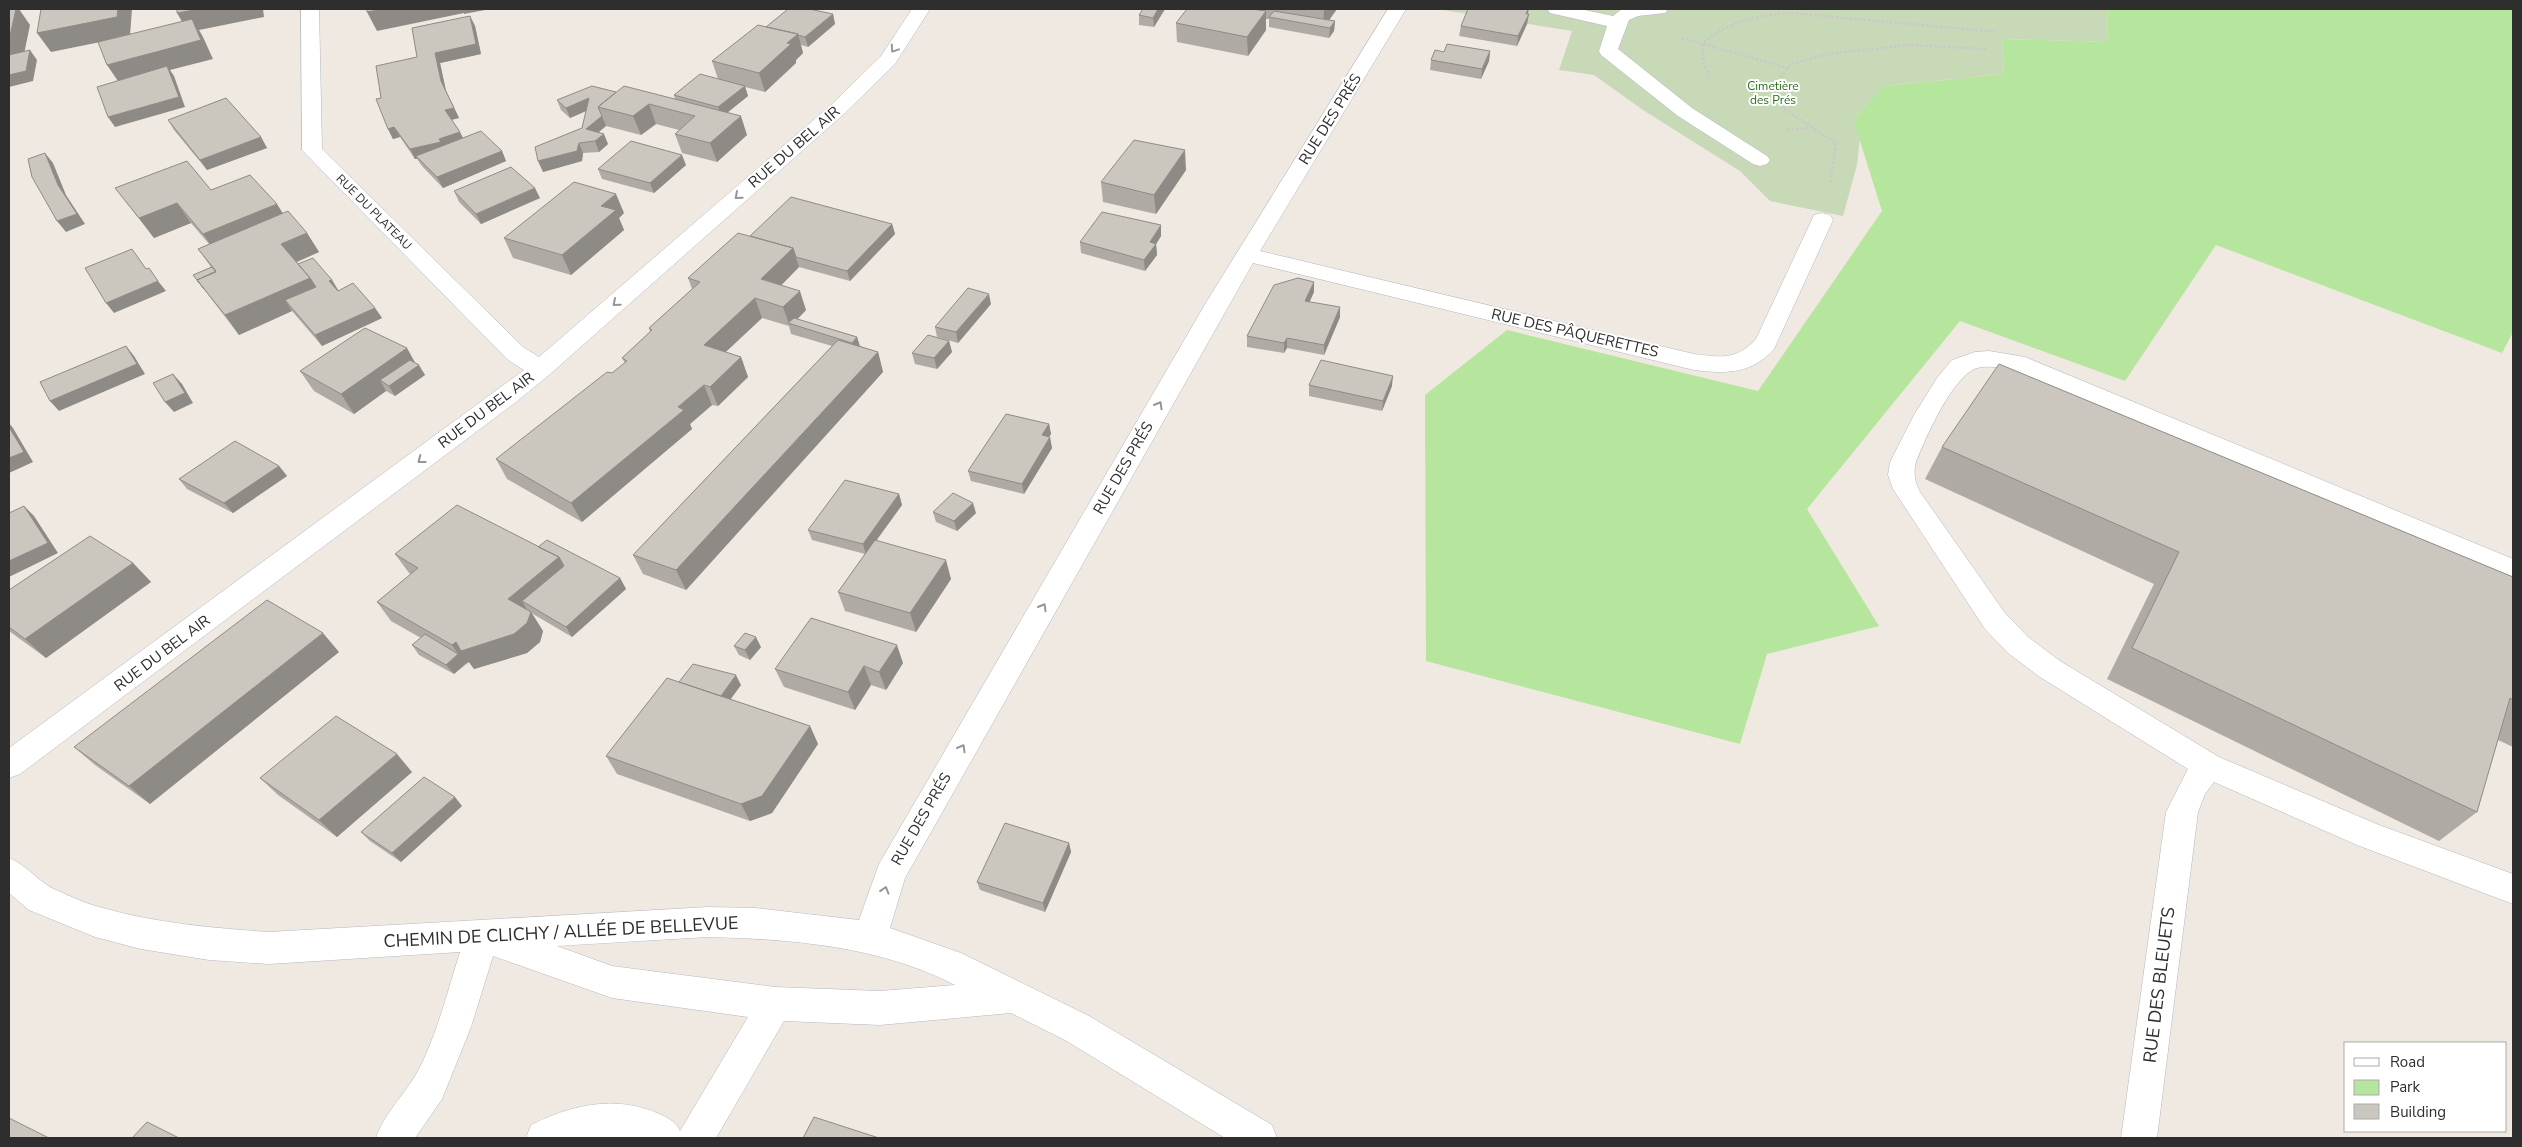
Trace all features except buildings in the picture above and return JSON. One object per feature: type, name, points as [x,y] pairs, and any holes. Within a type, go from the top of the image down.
[{"type":"street","name":"RUE DU PLATEAU","points":[[310,9],[312,150],[515,353],[540,369]]},
{"type":"street","name":"RUE DU BEL AIR","points":[[9,764],[467,426],[540,369],[838,109],[888,60],[922,9]]},
{"type":"street","name":"RUE DES PRÉS","points":[[870,937],[890,874],[1247,255],[1397,9]]},
{"type":"street","points":[[1556,9],[1616,22]]},
{"type":"street","points":[[1659,9],[1633,9],[1616,22],[1608,51],[1685,112],[1760,160]]},
{"type":"street","name":"RUE DES PÂQUERETTES","points":[[1247,255],[1684,359],[1727,366],[1756,355],[1766,343],[1822,220]]},
{"type":"street","points":[[2513,570],[2017,363],[1992,358],[1973,360],[1959,367],[1944,385],[1905,453],[1901,469],[1902,482],[1911,499],[1994,621],[2018,645],[2050,670],[2208,766],[2368,835],[2513,889]]},
{"type":"street","name":"RUE DES BLEUETS","points":[[2139,1138],[2182,812],[2193,786],[2208,766]]},
{"type":"street","name":"CHEMIN DE CLICHY / ALLÉE DE BELLEVUE","points":[[9,873],[41,900],[95,922],[141,933],[209,944],[269,948],[708,922],[755,923],[870,937],[949,964],[1077,1028],[1259,1138]]},
{"type":"street","points":[[394,1138],[429,1086],[447,1044],[482,936],[612,982],[775,1004],[880,1008],[1014,996]]},
{"type":"street","points":[[696,1138],[775,1004]]},
{"type":"street","points":[[544,1138],[568,1127],[618,1121],[656,1130],[665,1138]]},
{"type":"path","points":[[1710,78],[1705,71],[1702,57],[1703,44],[1716,31],[1742,20],[1762,15],[1790,13],[1998,32]]},
{"type":"path","points":[[1703,44],[1788,68]]},
{"type":"path","points":[[1822,220],[1836,143],[1783,108],[1777,92],[1781,76],[1791,64],[1828,54],[1908,45],[1988,49]]},
{"type":"path","points":[[1790,129],[1814,127]]},
{"type":"green space","name":"Cimetière des Prés","points":[[1437,9],[2108,9],[2107,42],[2002,39],[2004,74],[1884,86],[1853,119],[1860,138],[1857,165],[1843,216],[1770,201],[1740,171],[1643,110],[1594,75],[1559,70],[1572,31]]},
{"type":"green space","points":[[2108,9],[2513,9],[2513,332],[2502,353],[2216,245],[2125,381],[1960,321],[1807,509],[1879,626],[1767,654],[1740,744],[1426,661],[1425,395],[1507,330],[1758,391],[1882,211],[1853,119],[1884,86],[2004,74],[2002,39],[2107,42]]}]
